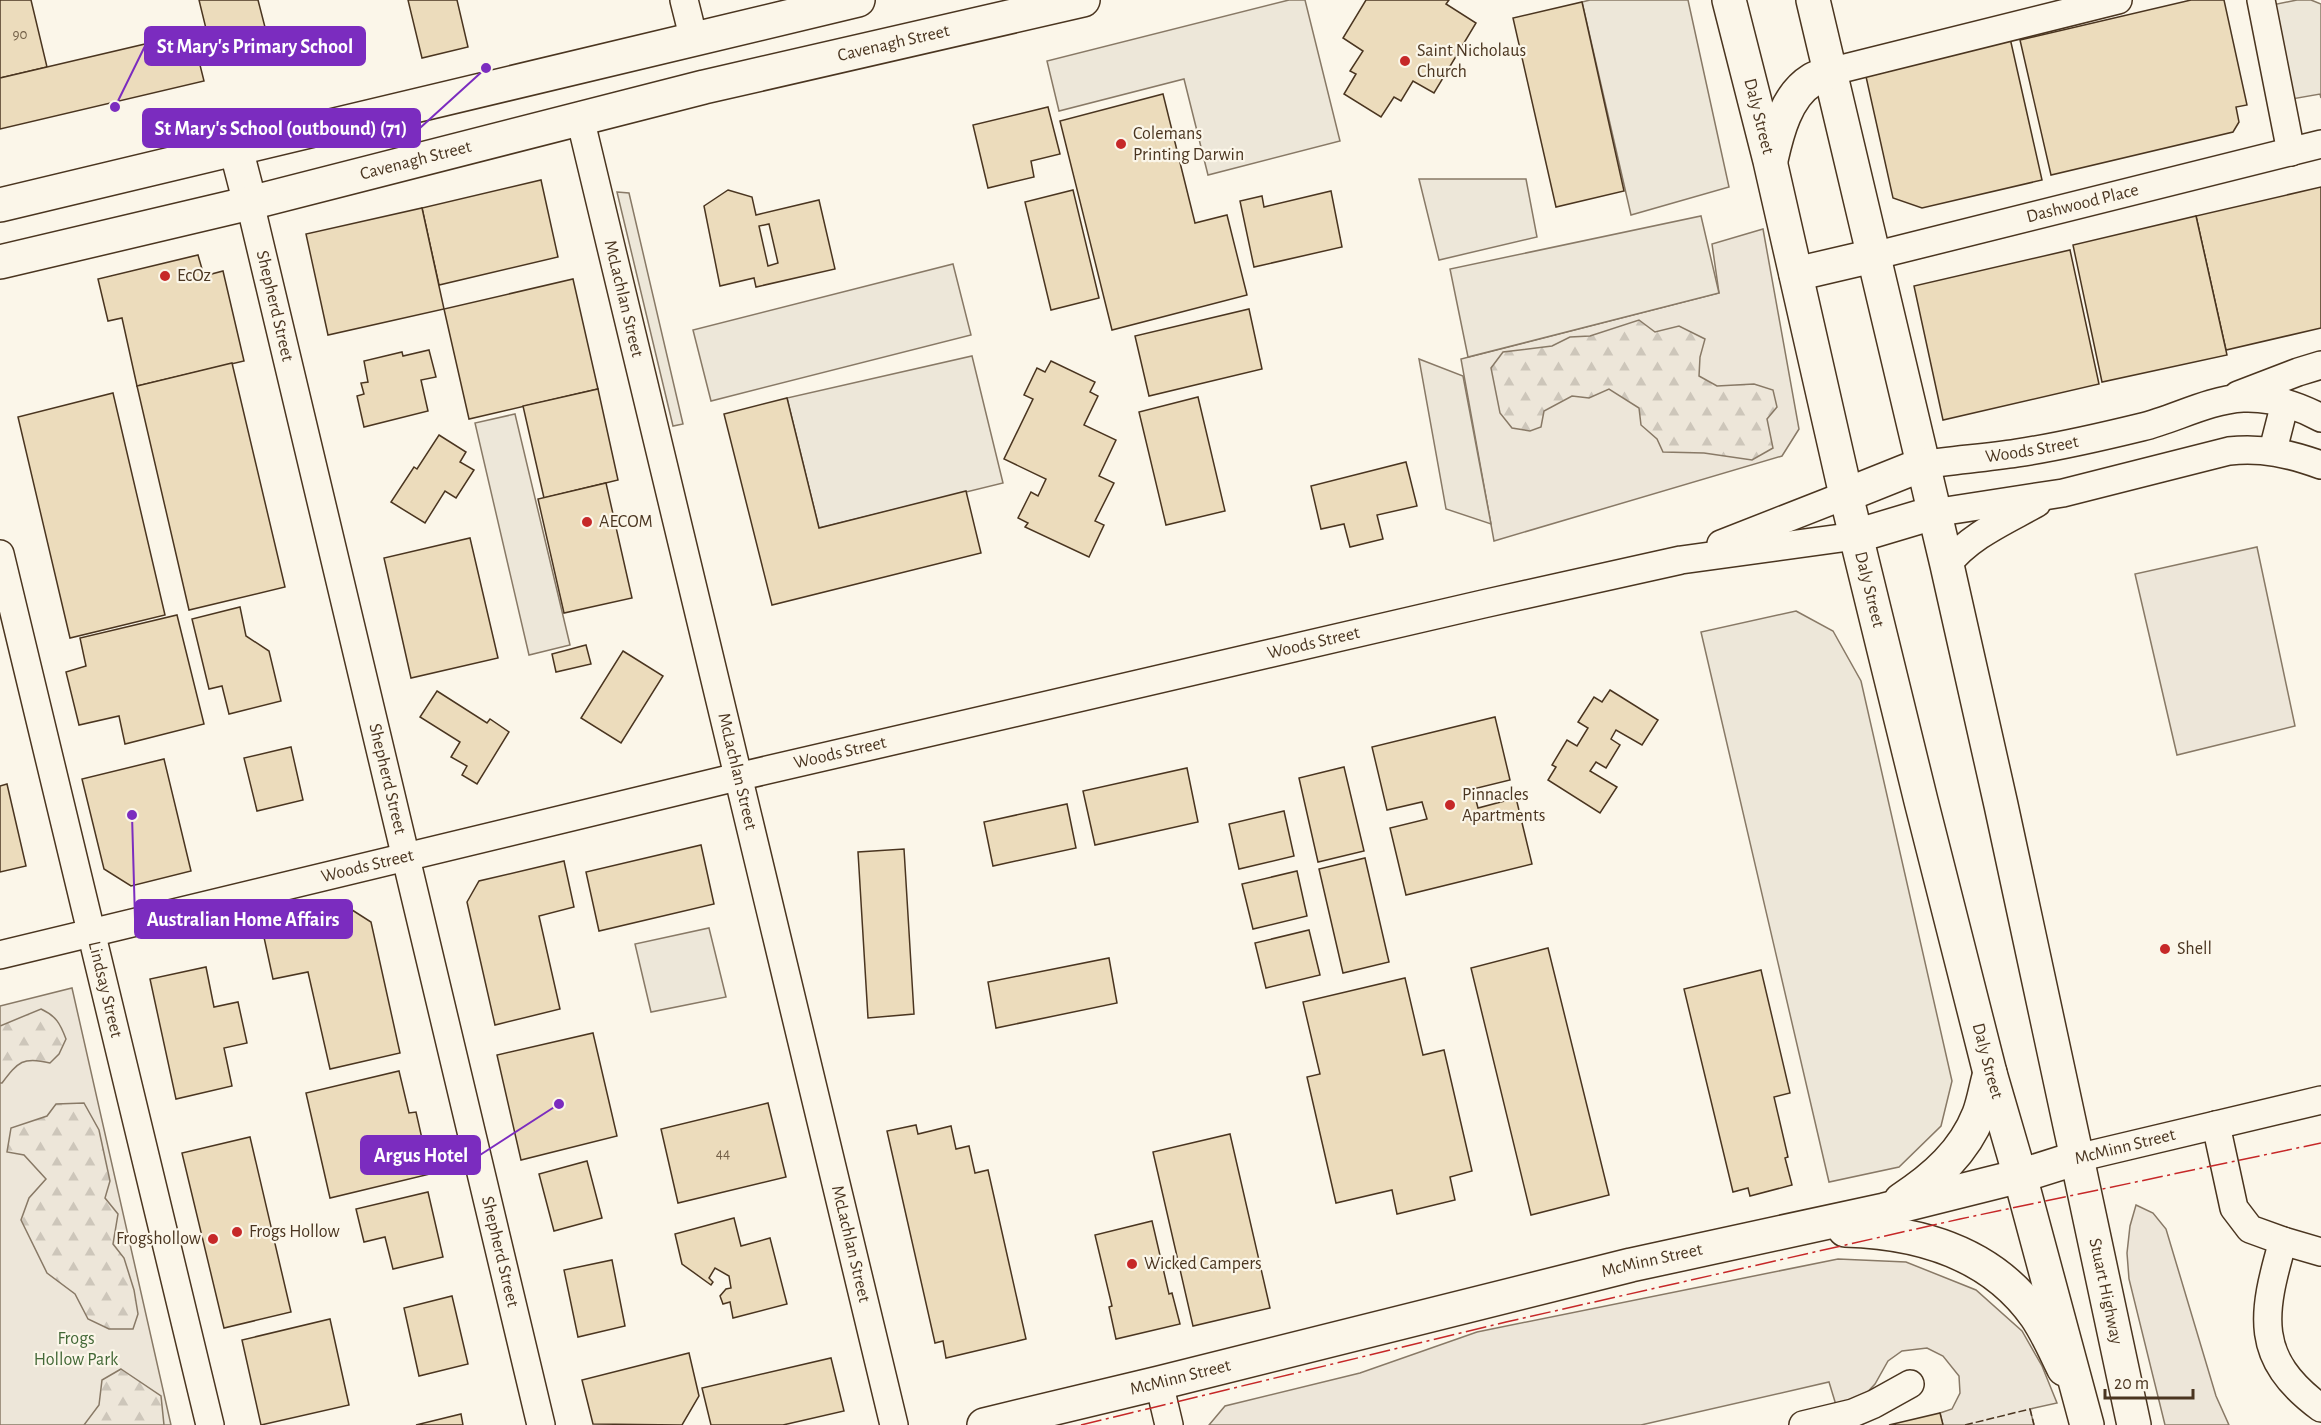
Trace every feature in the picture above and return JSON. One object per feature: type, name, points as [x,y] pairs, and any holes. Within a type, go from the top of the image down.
[{"type":"main road","points":[[0,205],[858,0]]},
{"type":"main road","name":"Cavenagh Street","points":[[0,262],[250,203],[704,87],[1083,0]]},
{"type":"main road","name":"Daly Street","points":[[1729,0],[1770,161],[1856,536],[1990,1073],[2020,1176]]},
{"type":"main road","points":[[1813,0],[1947,565],[2077,1158]]},
{"type":"main road","points":[[693,40],[704,87]]},
{"type":"main road","points":[[570,70],[580,118]]},
{"type":"main road","points":[[1770,161],[1776,136],[1791,102],[1810,81],[1829,72]]},
{"type":"main road","points":[[236,149],[250,203]]},
{"type":"main road","points":[[1796,274],[1873,256]]},
{"type":"main road","points":[[1846,495],[1922,465]]},
{"type":"main road","points":[[1856,536],[1933,513]]},
{"type":"main road","points":[[1884,1210],[1921,1187],[1962,1147],[1980,1112],[1990,1073]]},
{"type":"main road","name":"McMinn Street","points":[[984,1425],[1631,1265],[1884,1210],[2020,1176],[2077,1158]]},
{"type":"main road","name":"Stuart Highway","points":[[2077,1158],[2134,1425]]},
{"type":"main road","points":[[2020,1176],[2085,1418]]},
{"type":"main road","points":[[1772,1235],[1819,1230],[1877,1231],[1911,1236],[1938,1244],[1979,1262],[2004,1280],[2035,1315],[2049,1337],[2085,1418]]},
{"type":"street","points":[[684,0],[693,40]]},
{"type":"street","points":[[1829,72],[2118,0]]},
{"type":"street","points":[[2261,0],[2291,152]]},
{"type":"street","name":"McLachlan Street","points":[[580,118],[894,1425]]},
{"type":"street","name":"Dashwood Place","points":[[1873,256],[2321,144]]},
{"type":"street","name":"Shepherd Street","points":[[250,203],[542,1425]]},
{"type":"street","points":[[2226,400],[2278,379],[2321,366]]},
{"type":"street","name":"Woods Street","points":[[1922,465],[2039,449],[2143,427],[2226,400],[2260,398],[2285,403],[2321,418]]},
{"type":"street","points":[[2273,450],[2285,403]]},
{"type":"street","points":[[2143,427],[2154,470]]},
{"type":"street","points":[[1947,565],[1958,552],[1988,530],[2049,497],[2063,493],[2229,451],[2273,450],[2321,465]]},
{"type":"street","points":[[1933,513],[2063,493]]},
{"type":"street","name":"Woods Street","points":[[1681,560],[1846,495]]},
{"type":"street","name":"Woods Street","points":[[0,955],[737,777],[1483,604],[1681,560],[1856,536]]},
{"type":"street","name":"Lindsay Street","points":[[0,554],[210,1425]]},
{"type":"street","name":"McMinn Street","points":[[2077,1158],[2321,1100]]},
{"type":"street","points":[[2216,1125],[2234,1208],[2250,1229],[2283,1242],[2321,1252]]},
{"type":"street","points":[[2283,1242],[2269,1289],[2266,1317],[2271,1344],[2277,1362],[2287,1378],[2321,1408]]},
{"type":"street","points":[[1159,1383],[1169,1425]]},
{"type":"street","points":[[1803,1425],[1853,1413],[1910,1384]]},
{"type":"green space","points":[[1763,229],[1799,429],[1782,456],[1494,541],[1461,359],[1719,293],[1712,244]]},
{"type":"green space","points":[[1639,320],[1655,332],[1679,326],[1705,339],[1700,357],[1699,376],[1717,386],[1754,384],[1773,390],[1777,407],[1767,419],[1773,448],[1752,460],[1704,453],[1663,452],[1657,439],[1641,425],[1639,408],[1609,389],[1589,398],[1572,396],[1544,411],[1541,427],[1530,431],[1512,428],[1500,413],[1491,368],[1503,352],[1552,346],[1570,337],[1590,336]]},
{"type":"green space","points":[[2257,547],[2295,726],[2177,755],[2135,574]]},
{"type":"green space","name":"Frogs Hollow Park","points":[[72,988],[171,1425],[0,1425],[0,1006]]},
{"type":"green space","points":[[41,1009],[54,1017],[64,1033],[66,1039],[59,1054],[50,1063],[33,1060],[22,1062],[0,1083],[0,1026]]},
{"type":"green space","points":[[84,1103],[99,1130],[110,1181],[105,1198],[118,1214],[113,1244],[124,1258],[134,1290],[138,1314],[133,1329],[109,1329],[88,1319],[75,1294],[47,1273],[21,1220],[29,1198],[46,1179],[24,1155],[7,1152],[11,1128],[47,1116],[56,1104]]},
{"type":"green space","points":[[2136,1205],[2153,1213],[2166,1229],[2216,1396],[2229,1425],[2165,1425],[2129,1279],[2127,1253],[2130,1226]]},
{"type":"green space","points":[[1838,1259],[1906,1262],[1976,1290],[2022,1331],[2042,1366],[2057,1403],[2030,1409],[2034,1425],[1943,1425],[1940,1413],[1952,1409],[1960,1393],[1959,1376],[1943,1356],[1927,1348],[1902,1351],[1888,1361],[1875,1384],[1861,1399],[1836,1405],[1829,1382],[1641,1425],[1209,1425],[1225,1406],[1360,1373],[1477,1332]]},
{"type":"green space","points":[[121,1369],[161,1396],[164,1425],[84,1425],[99,1405],[102,1380]]},
{"type":"shaded area","points":[[1289,0],[1305,0],[1340,141],[1208,175],[1184,79],[1059,111],[1047,61]]},
{"type":"shaded area","points":[[1590,0],[1688,0],[1729,187],[1631,215],[1582,2]]},
{"type":"shaded area","points":[[2311,0],[2321,4],[2321,98],[2320,94],[2292,99],[2272,5]]},
{"type":"shaded area","points":[[1419,179],[1526,179],[1537,237],[1439,260]]},
{"type":"shaded area","points":[[617,192],[629,193],[683,424],[673,426]]},
{"type":"shaded area","points":[[1701,216],[1719,293],[1468,357],[1450,269]]},
{"type":"shaded area","points":[[953,264],[971,335],[711,401],[693,330]]},
{"type":"shaded area","points":[[972,356],[1003,483],[819,528],[787,398]]},
{"type":"shaded area","points":[[1419,359],[1463,376],[1491,524],[1446,509]]},
{"type":"shaded area","points":[[515,414],[570,645],[529,655],[475,423]]},
{"type":"shaded area","points":[[1796,611],[1833,631],[1861,681],[1952,1081],[1941,1126],[1899,1167],[1829,1182],[1701,632]]},
{"type":"shaded area","points":[[709,928],[726,997],[651,1012],[635,944]]},
{"type":"building","points":[[0,0],[31,0],[47,67],[0,78]]},
{"type":"building","points":[[199,0],[258,0],[267,35],[211,49]]},
{"type":"building","points":[[408,0],[457,0],[468,47],[422,58]]},
{"type":"building","name":"Saint Nicholaus Church","points":[[1366,0],[1449,0],[1446,4],[1476,23],[1434,93],[1413,81],[1401,101],[1394,97],[1381,117],[1344,94],[1356,74],[1350,71],[1363,51],[1343,38]]},
{"type":"building","points":[[2191,0],[2224,0],[2247,105],[2236,107],[2239,122],[2233,132],[2051,175],[2020,40]]},
{"type":"building","points":[[1582,2],[1624,191],[1556,207],[1513,18]]},
{"type":"building","points":[[192,33],[204,81],[0,129],[0,78]]},
{"type":"building","points":[[2010,38],[2042,180],[1922,208],[1893,198],[1865,72]]},
{"type":"building","points":[[1163,94],[1195,223],[1227,215],[1247,295],[1112,330],[1060,121]]},
{"type":"building","points":[[1048,107],[1060,154],[1031,161],[1034,177],[988,188],[973,125]]},
{"type":"building","points":[[541,180],[558,257],[439,285],[422,208]]},
{"type":"building","points":[[2321,187],[2321,328],[2226,350],[2196,216]]},
{"type":"building","points":[[728,190],[752,197],[756,215],[819,200],[835,269],[756,287],[754,278],[720,286],[704,206]],"holes":[[[769,224],[778,263],[768,266],[759,226]]]},
{"type":"building","points":[[1073,190],[1099,298],[1051,310],[1025,202]]},
{"type":"building","points":[[1331,191],[1342,247],[1254,267],[1240,201],[1262,196],[1264,207]]},
{"type":"building","points":[[422,208],[444,309],[328,335],[306,234]]},
{"type":"building","points":[[2196,216],[2227,355],[2102,382],[2073,245]]},
{"type":"building","points":[[2070,250],[2099,384],[1943,420],[1914,286]]},
{"type":"building","points":[[198,255],[204,276],[223,271],[244,361],[137,386],[122,318],[108,321],[98,279]]},
{"type":"building","points":[[573,279],[598,389],[469,419],[444,309]]},
{"type":"building","points":[[1249,309],[1262,369],[1149,396],[1135,336]]},
{"type":"building","points":[[429,350],[436,377],[421,380],[428,411],[364,427],[357,396],[364,394],[361,383],[368,382],[364,361],[402,352],[403,356]]},
{"type":"building","points":[[1051,361],[1095,382],[1090,392],[1098,396],[1084,425],[1116,440],[1099,476],[1114,483],[1095,521],[1104,525],[1089,557],[1025,527],[1028,523],[1018,518],[1031,492],[1038,496],[1046,479],[1004,459],[1033,399],[1024,395],[1037,368],[1045,372]]},
{"type":"building","points":[[232,363],[285,587],[189,610],[137,386]]},
{"type":"building","points":[[598,389],[618,480],[544,498],[523,406]]},
{"type":"building","points":[[113,393],[165,615],[70,638],[18,417]]},
{"type":"building","points":[[1198,397],[1225,511],[1166,525],[1139,412]]},
{"type":"building","points":[[787,398],[819,528],[966,491],[981,553],[772,605],[724,414]]},
{"type":"building","points":[[439,435],[466,452],[460,462],[474,470],[456,498],[445,491],[425,523],[391,502],[414,467],[417,469]]},
{"type":"building","points":[[1406,462],[1417,506],[1377,515],[1383,539],[1350,547],[1344,524],[1321,529],[1311,486]]},
{"type":"building","points":[[606,483],[632,598],[564,613],[538,499]]},
{"type":"building","points":[[470,538],[498,658],[411,678],[384,558]]},
{"type":"building","points":[[240,607],[246,636],[269,651],[281,701],[229,714],[222,686],[209,689],[192,619]]},
{"type":"building","points":[[177,615],[204,724],[125,744],[119,716],[79,725],[66,672],[86,666],[80,638]]},
{"type":"building","points":[[586,645],[591,664],[556,672],[552,654]]},
{"type":"building","points":[[623,651],[663,676],[621,743],[581,718]]},
{"type":"building","points":[[1610,690],[1658,720],[1642,745],[1616,730],[1611,739],[1620,745],[1606,768],[1596,762],[1590,771],[1617,787],[1600,813],[1548,780],[1556,767],[1552,765],[1567,740],[1577,746],[1588,728],[1578,722],[1594,697],[1602,702]]},
{"type":"building","points":[[437,691],[487,723],[490,719],[509,732],[477,784],[462,775],[467,766],[451,757],[460,742],[420,717]]},
{"type":"building","name":"Pinnacles Apartments","points":[[1495,717],[1510,780],[1473,789],[1478,808],[1516,798],[1532,864],[1406,895],[1390,828],[1427,819],[1422,802],[1387,810],[1372,747]]},
{"type":"building","points":[[291,747],[303,800],[257,811],[244,758]]},
{"type":"building","points":[[164,759],[191,871],[131,886],[104,869],[82,779]]},
{"type":"building","points":[[1344,767],[1364,851],[1318,862],[1299,778]]},
{"type":"building","points":[[1187,768],[1198,822],[1095,845],[1083,791]]},
{"type":"building","points":[[7,784],[26,866],[0,872],[0,786]]},
{"type":"building","points":[[1067,804],[1076,848],[993,866],[984,822]]},
{"type":"building","points":[[1284,811],[1294,856],[1239,869],[1229,824]]},
{"type":"building","points":[[701,845],[714,904],[599,931],[586,872]]},
{"type":"building","points":[[904,849],[914,1014],[868,1018],[858,852]]},
{"type":"building","points":[[1365,858],[1389,962],[1343,973],[1319,869]]},
{"type":"building","points":[[564,861],[574,907],[539,916],[560,1009],[495,1025],[467,902],[479,881]]},
{"type":"building","points":[[1297,871],[1307,916],[1253,929],[1242,884]]},
{"type":"building","points":[[349,908],[371,922],[400,1053],[330,1069],[308,972],[273,979],[262,928]]},
{"type":"building","points":[[1309,930],[1320,975],[1266,988],[1255,943]]},
{"type":"building","points":[[1548,948],[1609,1195],[1531,1215],[1471,968]]},
{"type":"building","points":[[1109,958],[1117,1003],[996,1028],[988,982]]},
{"type":"building","points":[[206,967],[214,1007],[238,1002],[247,1043],[224,1048],[232,1086],[176,1099],[150,979]]},
{"type":"building","points":[[1761,970],[1790,1093],[1774,1097],[1792,1185],[1750,1196],[1748,1188],[1733,1192],[1684,989]]},
{"type":"building","points":[[1405,978],[1423,1055],[1444,1050],[1472,1171],[1450,1177],[1455,1200],[1397,1214],[1392,1190],[1336,1203],[1307,1077],[1320,1074],[1303,1002]]},
{"type":"building","points":[[593,1033],[617,1136],[521,1160],[497,1055]]},
{"type":"building","points":[[399,1071],[409,1113],[416,1112],[430,1174],[330,1198],[306,1093]]},
{"type":"building","points":[[768,1103],[786,1177],[678,1203],[661,1129]]},
{"type":"building","points":[[916,1125],[918,1134],[951,1126],[956,1149],[969,1146],[975,1173],[988,1170],[1026,1339],[946,1358],[943,1341],[935,1343],[887,1131]]},
{"type":"building","points":[[1230,1134],[1270,1308],[1193,1326],[1153,1152]]},
{"type":"building","name":"Frogs Hollow","points":[[250,1137],[291,1312],[224,1328],[182,1153]]},
{"type":"building","points":[[587,1161],[602,1218],[554,1231],[539,1174]]},
{"type":"building","points":[[428,1192],[443,1257],[393,1269],[385,1237],[364,1242],[356,1209]]},
{"type":"building","points":[[734,1218],[741,1246],[770,1238],[787,1304],[733,1318],[730,1302],[723,1304],[720,1296],[726,1289],[731,1288],[729,1276],[715,1268],[709,1278],[713,1282],[711,1285],[682,1264],[675,1234]]},
{"type":"building","name":"Wicked Campers","points":[[1152,1221],[1169,1294],[1172,1293],[1180,1324],[1116,1339],[1109,1307],[1112,1306],[1095,1235]]},
{"type":"building","points":[[612,1260],[625,1326],[578,1337],[564,1270]]},
{"type":"building","points":[[452,1296],[468,1364],[419,1376],[404,1308]]},
{"type":"building","points":[[330,1319],[349,1405],[261,1425],[242,1340]]},
{"type":"building","points":[[689,1353],[699,1396],[682,1425],[593,1424],[582,1380]]},
{"type":"building","points":[[831,1358],[844,1411],[783,1425],[711,1425],[702,1388]]},
{"type":"building","points":[[1940,1413],[1943,1425],[1889,1425]]},
{"type":"building","points":[[461,1414],[463,1425],[416,1425]]},
{"type":"fence","points":[[1965,1425],[2030,1409],[2034,1425]]},
{"type":"power","points":[[1081,1425],[1506,1322],[1960,1219],[2321,1143]]},
{"type":"place","name":"Saint Nicholaus Church","points":[[1405,61]]},
{"type":"place","name":"St Mary's School (outbound) (71)","points":[[486,68]]},
{"type":"place","name":"St Mary's Primary School","points":[[115,107]]},
{"type":"place","name":"Colemans Printing Darwin","points":[[1121,144]]},
{"type":"place","name":"EcOz","points":[[165,276]]},
{"type":"place","name":"AECOM","points":[[587,522]]},
{"type":"place","name":"Pinnacles Apartments","points":[[1450,805]]},
{"type":"place","name":"Australian Home Affairs","points":[[132,815]]},
{"type":"place","name":"Shell","points":[[2165,949]]},
{"type":"place","name":"Argus Hotel","points":[[559,1104]]},
{"type":"place","name":"Frogs Hollow","points":[[237,1232]]},
{"type":"place","name":"Frogshollow","points":[[213,1239]]},
{"type":"place","name":"Wicked Campers","points":[[1132,1264]]}]
